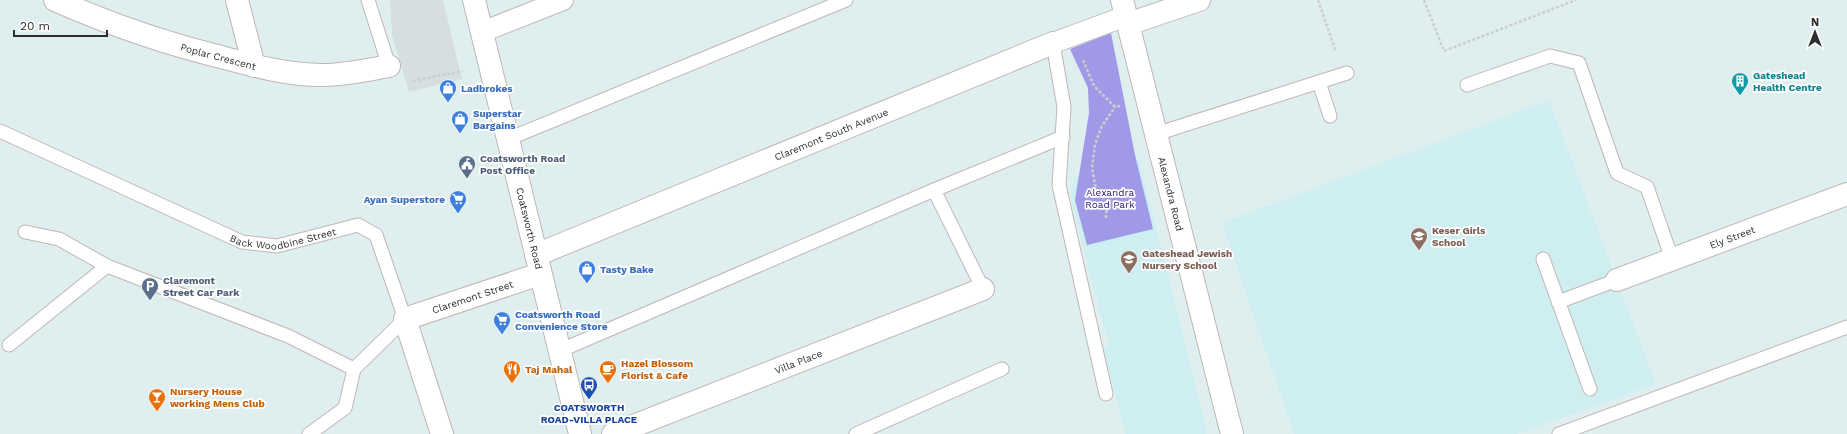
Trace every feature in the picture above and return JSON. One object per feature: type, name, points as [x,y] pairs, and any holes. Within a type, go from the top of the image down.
[{"type":"street","name":"Poplar Crescent","points":[[54,0],[97,19],[168,44],[254,66],[298,74],[323,75],[346,74],[389,66]]},
{"type":"street","points":[[237,0],[254,66]]},
{"type":"street","name":"Coatsworth Road","points":[[474,0],[580,434]]},
{"type":"street","points":[[482,32],[563,0]]},
{"type":"street","points":[[1126,13],[1199,0]]},
{"type":"street","name":"Claremont South Avenue","points":[[538,264],[1126,13]]},
{"type":"street","name":"Alexandra Road","points":[[1126,13],[1232,434]]},
{"type":"street","name":"Ely Street","points":[[1617,280],[1847,194]]},
{"type":"street","name":"Claremont Street","points":[[405,319],[538,264]]},
{"type":"street","name":"Villa Place","points":[[613,434],[983,289]]},
{"type":"street","name":"Back Woodbine Street","points":[[405,319],[442,434]]},
{"type":"lane","points":[[368,0],[389,66]]},
{"type":"lane","points":[[508,139],[846,0]]},
{"type":"lane","points":[[1063,40],[1064,107],[1059,185],[1106,394]]},
{"type":"lane","points":[[1467,85],[1550,56],[1579,63],[1617,173],[1647,187],[1672,259]]},
{"type":"lane","points":[[1156,134],[1344,74]]},
{"type":"lane","points":[[1319,82],[1330,116]]},
{"type":"lane","name":"Back Woodbine Street","points":[[0,132],[242,242],[277,246],[358,225],[376,234],[405,319]]},
{"type":"lane","points":[[559,351],[934,190],[1063,137]]},
{"type":"lane","points":[[934,190],[983,289]]},
{"type":"lane","points":[[25,232],[59,239],[108,266],[288,336],[354,370]]},
{"type":"lane","points":[[1543,259],[1590,389]]},
{"type":"lane","points":[[9,345],[108,266]]},
{"type":"lane","points":[[1558,302],[1617,280]]},
{"type":"lane","points":[[310,434],[345,408],[354,370],[405,319]]},
{"type":"lane","points":[[1559,434],[1847,327]]},
{"type":"lane","points":[[856,434],[1002,369]]},
{"type":"path","points":[[1318,0],[1344,74]]},
{"type":"path","points":[[1424,0],[1444,51],[1576,0]]},
{"type":"path","points":[[1063,40],[1094,86],[1115,107]]},
{"type":"path","points":[[389,66],[392,84],[491,68]]},
{"type":"path","points":[[1106,218],[1107,202],[1096,189],[1092,168],[1095,144],[1102,126],[1115,107],[1147,96]]},
{"type":"shaded area","points":[[390,0],[443,0],[462,79],[409,92],[392,35]]},
{"type":"shaded area","name":"Keser Girls School","points":[[1549,100],[1656,384],[1517,434],[1294,434],[1222,223]]},
{"type":"shaded area","name":"Gateshead Jewish Nursery School","points":[[1139,158],[1207,434],[1125,434],[1103,348],[1109,346],[1071,200],[1074,177]]},
{"type":"green space","name":"Alexandra Road Park","points":[[1111,33],[1135,155],[1153,229],[1087,245],[1075,200],[1089,113],[1088,88],[1070,49]]},
{"type":"place","name":"Gateshead Health Centre","points":[[1740,96]]},
{"type":"place","name":"Ladbrokes","points":[[448,103]]},
{"type":"place","name":"Superstar Bargains","points":[[460,134]]},
{"type":"place","name":"Coatsworth Road Post Office","points":[[467,179]]},
{"type":"place","name":"Ayan Superstore","points":[[458,214]]},
{"type":"place","name":"Keser Girls School","points":[[1419,251]]},
{"type":"place","name":"Gateshead Jewish Nursery School","points":[[1129,274]]},
{"type":"place","name":"Tasty Bake","points":[[587,284]]},
{"type":"place","name":"Claremont Street Car Park","points":[[150,301]]},
{"type":"place","name":"Coatsworth Road Convenience Store","points":[[502,335]]},
{"type":"place","name":"Taj Mahal","points":[[512,384]]},
{"type":"place","name":"Hazel Blossom Florist & Cafe","points":[[608,384]]},
{"type":"place","name":"COATSWORTH ROAD-VILLA PLACE","points":[[589,400]]},
{"type":"place","name":"Nursery House working Mens Club","points":[[157,412]]}]
